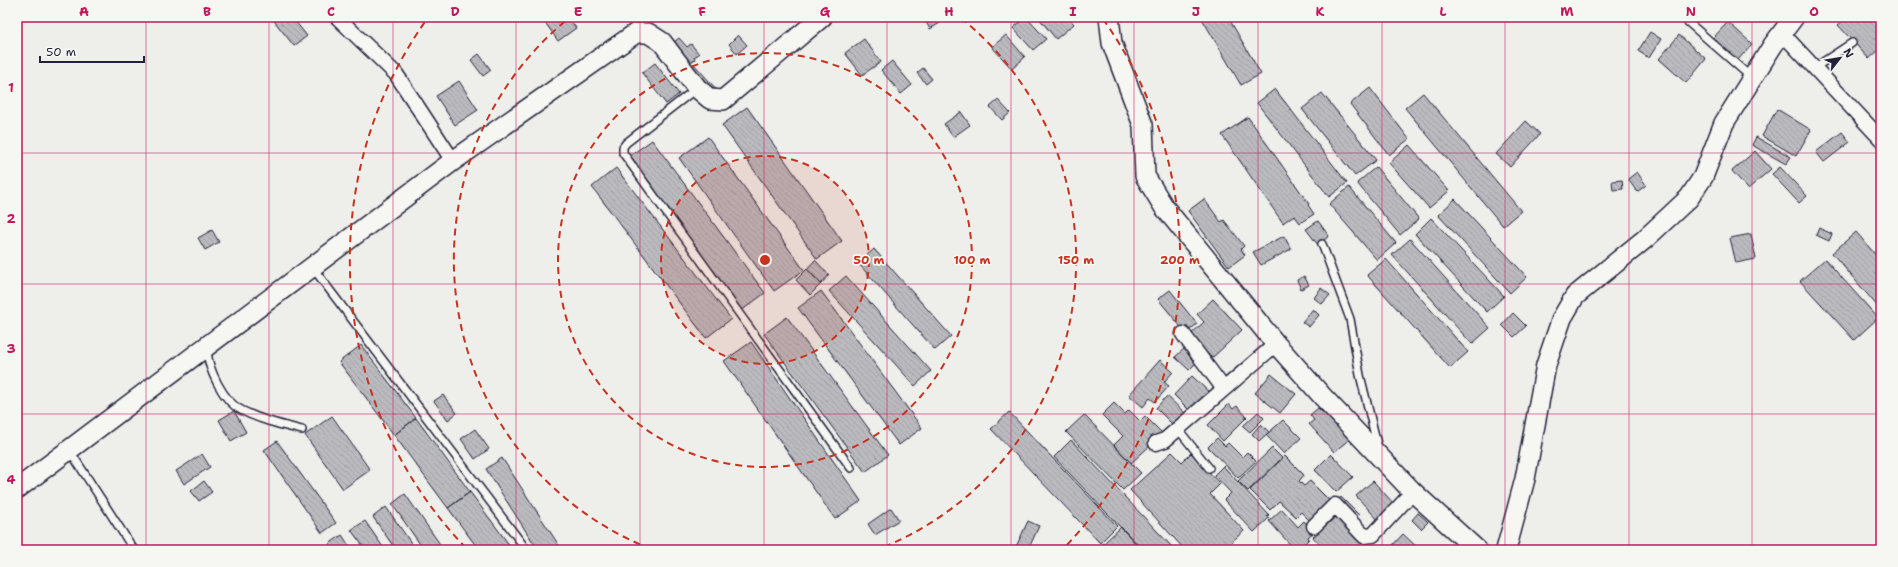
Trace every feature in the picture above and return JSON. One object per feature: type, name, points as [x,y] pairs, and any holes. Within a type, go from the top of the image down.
[{"type":"street","points":[[338,17],[396,74],[453,161]]},
{"type":"street","points":[[17,489],[453,161],[636,33],[648,33],[662,42],[697,88],[710,99],[722,100],[822,17]]},
{"type":"street","points":[[1109,17],[1112,43],[1143,125],[1145,176],[1164,208],[1276,344],[1380,459],[1413,492],[1477,550]]},
{"type":"street","points":[[1506,550],[1525,479],[1546,365],[1562,318],[1575,296],[1645,239],[1689,198],[1703,177],[1724,123],[1752,78],[1794,17]]},
{"type":"street","points":[[1782,33],[1881,139]]},
{"type":"street","points":[[1183,334],[1224,389]]},
{"type":"street","points":[[1156,443],[1165,440],[1276,344]]},
{"type":"street","points":[[1314,526],[1335,505],[1364,536],[1373,535],[1413,492]]},
{"type":"lane","points":[[1688,22],[1752,78]]},
{"type":"lane","points":[[1814,68],[1852,43]]},
{"type":"lane","points":[[697,88],[626,143],[623,147],[623,153],[851,468]]},
{"type":"lane","points":[[1322,244],[1350,319],[1360,375],[1380,459]]},
{"type":"lane","points":[[313,267],[523,545]]},
{"type":"lane","points":[[207,346],[208,359],[217,382],[227,397],[239,409],[264,420],[302,430]]},
{"type":"lane","points":[[1178,429],[1209,468]]},
{"type":"lane","points":[[68,450],[134,550]]},
{"type":"building","points":[[271,17],[292,17],[307,36],[294,46]]},
{"type":"building","points":[[568,17],[576,28],[558,41],[542,18]]},
{"type":"building","points":[[923,17],[936,17],[940,23],[930,29]]},
{"type":"building","points":[[1026,17],[1046,39],[1033,50],[1013,28]]},
{"type":"building","points":[[1038,17],[1068,17],[1074,24],[1056,39]]},
{"type":"building","points":[[1201,17],[1228,17],[1261,74],[1241,85]]},
{"type":"building","points":[[1847,17],[1875,17],[1881,24],[1881,48],[1869,59],[1838,25]]},
{"type":"building","points":[[1728,22],[1752,44],[1737,61],[1712,39]]},
{"type":"building","points":[[1650,32],[1661,39],[1649,58],[1638,51]]},
{"type":"building","points":[[738,35],[747,45],[737,54],[729,44]]},
{"type":"building","points":[[1006,35],[1025,57],[1012,69],[992,47]]},
{"type":"building","points":[[1679,35],[1706,59],[1686,83],[1659,59]]},
{"type":"building","points":[[679,38],[687,47],[691,44],[699,54],[694,57],[695,59],[685,67],[669,46]]},
{"type":"building","points":[[864,39],[881,62],[862,75],[845,53]]},
{"type":"building","points":[[479,54],[491,70],[483,76],[471,60]]},
{"type":"building","points":[[892,61],[912,85],[901,94],[881,70]]},
{"type":"building","points":[[655,63],[679,94],[666,104],[642,73]]},
{"type":"building","points":[[694,64],[717,90],[710,97],[687,70]]},
{"type":"building","points":[[923,68],[932,79],[926,84],[917,73]]},
{"type":"building","points":[[459,81],[478,110],[455,125],[436,96]]},
{"type":"building","points":[[1370,88],[1409,139],[1389,155],[1350,104]]},
{"type":"building","points":[[1275,89],[1347,183],[1329,197],[1257,103]]},
{"type":"building","points":[[1322,93],[1376,160],[1355,176],[1302,109]]},
{"type":"building","points":[[1423,93],[1521,211],[1503,226],[1405,108]]},
{"type":"building","points":[[998,100],[1010,113],[1002,120],[990,107]]},
{"type":"building","points":[[747,107],[842,241],[817,259],[722,125]]},
{"type":"building","points":[[1777,109],[1811,130],[1796,156],[1762,136]]},
{"type":"building","points":[[961,112],[970,125],[953,137],[944,124]]},
{"type":"building","points":[[1248,117],[1309,204],[1308,205],[1314,214],[1300,223],[1294,215],[1283,223],[1222,135]]},
{"type":"building","points":[[1526,121],[1540,134],[1510,167],[1496,154]]},
{"type":"building","points":[[1842,132],[1850,142],[1824,162],[1816,152]]},
{"type":"building","points":[[708,137],[804,270],[774,291],[679,158]]},
{"type":"building","points":[[1756,137],[1791,157],[1786,164],[1752,145]]},
{"type":"building","points":[[652,140],[765,293],[737,314],[624,160]]},
{"type":"building","points":[[1409,145],[1449,191],[1429,208],[1389,163]]},
{"type":"building","points":[[1755,151],[1771,169],[1748,189],[1732,171]]},
{"type":"building","points":[[1376,167],[1419,219],[1400,235],[1357,183]]},
{"type":"building","points":[[1780,167],[1807,196],[1799,203],[1772,174]]},
{"type":"building","points":[[616,168],[731,319],[706,338],[592,187]]},
{"type":"building","points":[[1637,172],[1646,185],[1637,192],[1628,179]]},
{"type":"building","points":[[1622,180],[1623,189],[1613,190],[1612,181]]},
{"type":"building","points":[[1349,187],[1396,243],[1377,260],[1329,204]]},
{"type":"building","points":[[1204,199],[1221,222],[1224,220],[1244,246],[1241,249],[1245,255],[1229,267],[1188,211]]},
{"type":"building","points":[[1455,199],[1527,277],[1510,293],[1438,215]]},
{"type":"building","points":[[1431,218],[1504,296],[1487,312],[1415,234]]},
{"type":"building","points":[[1318,221],[1329,236],[1318,245],[1306,229]]},
{"type":"building","points":[[1819,228],[1832,234],[1829,241],[1816,235]]},
{"type":"building","points":[[212,230],[219,242],[205,250],[198,238]]},
{"type":"building","points":[[1856,232],[1881,261],[1881,307],[1879,308],[1832,253]]},
{"type":"building","points":[[1751,234],[1756,259],[1736,263],[1730,238]]},
{"type":"building","points":[[1284,236],[1291,249],[1261,265],[1253,252]]},
{"type":"building","points":[[1410,239],[1490,328],[1472,344],[1392,255]]},
{"type":"building","points":[[874,249],[951,336],[935,350],[858,263]]},
{"type":"building","points":[[1386,259],[1468,352],[1450,368],[1367,275]]},
{"type":"building","points":[[1825,259],[1878,318],[1854,340],[1800,281]]},
{"type":"building","points":[[815,260],[829,275],[821,284],[807,269]]},
{"type":"building","points":[[807,269],[821,284],[810,295],[796,280]]},
{"type":"building","points":[[846,276],[931,371],[915,386],[829,291]]},
{"type":"building","points":[[1304,276],[1309,285],[1301,289],[1297,280]]},
{"type":"building","points":[[1321,288],[1330,295],[1322,304],[1314,298]]},
{"type":"building","points":[[1170,290],[1197,324],[1186,333],[1158,299]]},
{"type":"building","points":[[821,291],[922,428],[899,445],[798,308]]},
{"type":"building","points":[[1213,299],[1242,330],[1212,358],[1190,335],[1204,322],[1197,314]]},
{"type":"building","points":[[1313,309],[1319,315],[1309,327],[1302,322]]},
{"type":"building","points":[[1513,313],[1526,326],[1514,337],[1502,325]]},
{"type":"building","points":[[787,317],[888,455],[865,472],[764,334]]},
{"type":"building","points":[[751,342],[861,501],[835,519],[724,361]]},
{"type":"building","points":[[361,345],[416,418],[394,435],[339,362]]},
{"type":"building","points":[[1185,348],[1198,361],[1189,370],[1175,357]]},
{"type":"building","points":[[1160,360],[1173,372],[1164,382],[1169,386],[1155,402],[1150,398],[1143,407],[1129,395]]},
{"type":"building","points":[[1271,374],[1296,394],[1280,413],[1255,393]]},
{"type":"building","points":[[1192,376],[1212,395],[1194,415],[1174,395]]},
{"type":"building","points":[[443,395],[457,413],[448,420],[434,401]]},
{"type":"building","points":[[1167,396],[1187,415],[1175,427],[1156,408]]},
{"type":"building","points":[[1114,403],[1125,414],[1129,410],[1140,421],[1145,416],[1163,434],[1131,463],[1114,445],[1123,436],[1102,415]]},
{"type":"building","points":[[1229,404],[1233,409],[1237,406],[1247,417],[1223,441],[1208,425]]},
{"type":"building","points":[[1318,408],[1322,412],[1326,410],[1351,438],[1334,452],[1309,424],[1314,420],[1310,415]]},
{"type":"building","points":[[234,411],[246,432],[231,441],[219,420]]},
{"type":"building","points":[[1009,412],[1117,526],[1100,543],[991,429]]},
{"type":"building","points":[[1258,412],[1264,418],[1250,432],[1243,426]]},
{"type":"building","points":[[1084,415],[1141,473],[1123,490],[1066,432]]},
{"type":"building","points":[[332,416],[370,470],[343,489],[305,435]]},
{"type":"building","points":[[416,418],[470,492],[448,508],[394,435]]},
{"type":"building","points":[[1283,420],[1301,438],[1284,454],[1266,435]]},
{"type":"building","points":[[1261,424],[1269,432],[1259,441],[1252,434]]},
{"type":"building","points":[[475,429],[489,449],[475,459],[461,439]]},
{"type":"building","points":[[1217,438],[1225,446],[1228,443],[1242,457],[1247,452],[1256,461],[1238,478],[1208,447]]},
{"type":"building","points":[[1071,440],[1175,550],[1142,550],[1054,457]]},
{"type":"building","points":[[277,441],[336,523],[322,533],[264,450]]},
{"type":"building","points":[[1272,448],[1282,458],[1248,491],[1238,481]]},
{"type":"building","points":[[1172,452],[1182,462],[1191,453],[1220,484],[1210,494],[1244,531],[1222,550],[1185,550],[1130,490]]},
{"type":"building","points":[[202,454],[210,467],[184,484],[176,471]]},
{"type":"building","points":[[1331,454],[1353,477],[1336,492],[1315,470]]},
{"type":"building","points":[[1285,456],[1304,475],[1299,481],[1304,486],[1310,481],[1334,505],[1314,525],[1301,512],[1296,517],[1279,501],[1270,510],[1250,490]]},
{"type":"building","points":[[502,458],[560,547],[556,550],[538,550],[486,469]]},
{"type":"building","points":[[1223,466],[1269,515],[1267,516],[1269,518],[1254,532],[1224,500],[1231,493],[1214,475]]},
{"type":"building","points":[[204,481],[212,492],[199,501],[191,491]]},
{"type":"building","points":[[1373,481],[1397,507],[1380,522],[1356,496]]},
{"type":"building","points":[[470,492],[513,550],[479,550],[448,508]]},
{"type":"building","points":[[405,494],[444,550],[424,550],[392,504]]},
{"type":"building","points":[[1341,497],[1359,515],[1354,520],[1335,503]]},
{"type":"building","points":[[386,507],[416,550],[396,550],[373,517]]},
{"type":"building","points":[[891,508],[899,520],[875,535],[868,524]]},
{"type":"building","points":[[1282,509],[1298,527],[1304,521],[1314,532],[1298,550],[1295,550],[1269,521]]},
{"type":"building","points":[[1340,513],[1371,548],[1368,550],[1324,550],[1313,537]]},
{"type":"building","points":[[1418,513],[1428,522],[1421,529],[1412,520]]},
{"type":"building","points":[[365,521],[385,550],[366,550],[351,530]]},
{"type":"building","points":[[1028,521],[1039,526],[1028,550],[1017,550],[1015,549]]},
{"type":"building","points":[[1121,527],[1143,550],[1108,550],[1103,544]]},
{"type":"building","points":[[1403,534],[1420,550],[1395,550],[1391,547]]},
{"type":"building","points":[[342,535],[352,550],[333,550],[329,544]]}]
